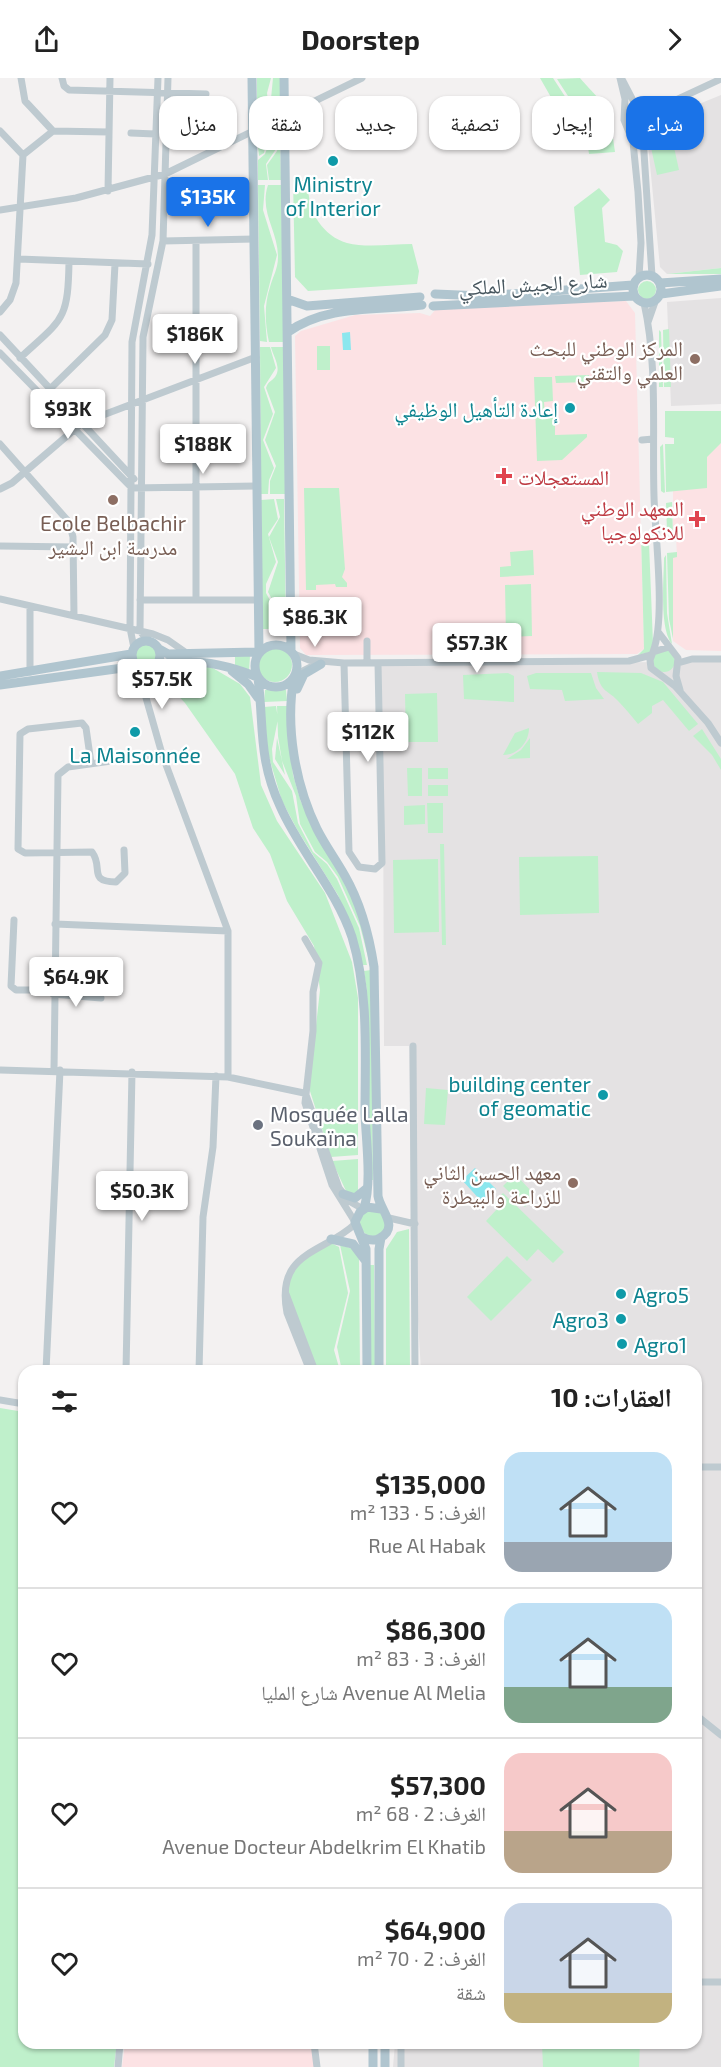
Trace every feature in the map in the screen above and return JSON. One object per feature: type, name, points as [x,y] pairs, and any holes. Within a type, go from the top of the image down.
[{"type":"main road","points":[[252,78],[252,96]]},
{"type":"main road","points":[[284,78],[284,96]]},
{"type":"main road","points":[[253,150],[259,652],[254,667],[258,677],[262,744],[273,791],[294,833],[339,905],[360,969],[364,1011],[366,1189],[363,1209],[355,1223],[361,1236],[366,1263],[367,1365]]},
{"type":"main road","points":[[285,150],[294,749],[304,797],[317,829],[357,899],[371,948],[377,998],[378,1192],[381,1209],[388,1218],[379,1249],[379,1365]]},
{"type":"main road","points":[[721,279],[660,283],[652,276],[636,281],[634,296],[644,303],[658,298],[721,286]]},
{"type":"main road","name":"شارع الجيش الملكي","points":[[435,294],[483,296],[636,281]]},
{"type":"main road","points":[[658,298],[660,283]]},
{"type":"main road","points":[[427,291],[435,294],[436,302],[433,306],[427,308],[421,301],[427,291]]},
{"type":"main road","name":"شارع الجيش الملكي","points":[[433,306],[634,296]]},
{"type":"main road","points":[[287,299],[307,306],[421,301]]},
{"type":"main road","points":[[288,332],[308,320],[342,311],[421,301]]},
{"type":"main road","points":[[0,676],[133,651],[138,643],[148,641],[168,654],[259,652],[275,645],[293,652]]},
{"type":"main road","points":[[156,665],[159,659],[159,649]]},
{"type":"main road","points":[[133,651],[137,666]]},
{"type":"main road","points":[[0,685],[137,666],[146,669],[156,665],[197,662],[226,667],[258,677],[266,684],[276,687],[286,684],[294,676]]},
{"type":"main road","points":[[292,703],[302,677],[323,663]]},
{"type":"main road","points":[[226,667],[248,684],[259,700]]},
{"type":"main road","points":[[343,1194],[355,1198],[366,1189]]},
{"type":"main road","points":[[363,1209],[373,1206],[381,1209]]},
{"type":"main road","points":[[361,1236],[370,1240],[384,1235]]},
{"type":"main road","points":[[336,1238],[353,1244],[363,1254],[366,1263]]},
{"type":"main road","points":[[373,2049],[374,2067]]},
{"type":"main road","points":[[385,2049],[386,2067]]},
{"type":"street","points":[[21,78],[25,101],[53,131]]},
{"type":"street","points":[[62,78],[64,86],[69,90],[206,94]]},
{"type":"street","points":[[108,190],[110,78]]},
{"type":"street","points":[[133,651],[130,628],[133,331],[148,264],[158,78]]},
{"type":"street","points":[[148,641],[140,631],[145,487],[143,337],[163,241],[168,78]]},
{"type":"street","points":[[323,98],[362,78]]},
{"type":"street","points":[[621,78],[632,96]]},
{"type":"street","points":[[621,78],[626,124]]},
{"type":"street","points":[[685,96],[721,79]]},
{"type":"street","points":[[0,131],[24,155]]},
{"type":"street","points":[[0,312],[15,289],[19,259],[19,207],[24,155],[53,131],[109,132]]},
{"type":"street","points":[[131,133],[155,134]]},
{"type":"street","points":[[0,210],[108,190],[165,174],[249,135]]},
{"type":"street","points":[[634,150],[641,243],[636,281]]},
{"type":"street","points":[[645,150],[652,276]]},
{"type":"street","points":[[163,241],[255,239]]},
{"type":"street","points":[[196,241],[196,600]]},
{"type":"street","points":[[19,259],[148,264]]},
{"type":"street","points":[[20,358],[64,314],[68,302],[69,262]]},
{"type":"street","points":[[50,389],[105,335],[111,326],[115,264]]},
{"type":"street","points":[[648,322],[658,298]]},
{"type":"street","points":[[644,303],[648,322],[653,439],[658,633],[651,668]]},
{"type":"street","points":[[0,336],[132,478],[145,487]]},
{"type":"street","points":[[0,353],[132,488]]},
{"type":"street","points":[[0,489],[12,483],[82,423],[197,377],[256,357]]},
{"type":"street","points":[[642,440],[653,439]]},
{"type":"street","points":[[0,444],[69,522],[73,547],[74,616]]},
{"type":"street","points":[[132,488],[257,486]]},
{"type":"street","points":[[0,546],[73,547]]},
{"type":"street","points":[[0,599],[130,628],[168,640],[188,654]]},
{"type":"street","points":[[140,600],[258,600]]},
{"type":"street","points":[[30,606],[30,672]]},
{"type":"street","points":[[658,633],[672,650],[677,666],[680,692]]},
{"type":"street","points":[[367,663],[368,641]]},
{"type":"street","points":[[294,676],[306,668],[323,663],[629,661],[672,650],[692,659],[721,659]]},
{"type":"street","points":[[293,652],[323,663]]},
{"type":"street","points":[[662,676],[673,672],[677,666],[692,659]]},
{"type":"street","points":[[629,661],[651,668],[680,692],[708,723],[721,743]]},
{"type":"street","points":[[344,663],[349,855],[359,867],[375,869],[382,863],[378,663]]},
{"type":"street","points":[[137,666],[162,754],[228,931],[228,1077]]},
{"type":"street","points":[[91,763],[86,728],[82,723],[28,729],[20,734],[18,849],[25,853],[92,852],[99,878],[103,881],[116,882],[124,873],[124,850]]},
{"type":"street","points":[[46,1365],[57,1070],[53,992],[58,775],[68,766],[162,754]]},
{"type":"street","points":[[14,920],[11,986],[16,990],[101,998]]},
{"type":"street","points":[[55,924],[228,931]]},
{"type":"street","points":[[305,939],[319,963],[314,987],[313,1031],[304,1093],[306,1108],[328,1175],[355,1223],[336,1238],[310,1250],[300,1259],[289,1277],[286,1313],[308,1365]]},
{"type":"street","points":[[413,1046],[415,1365]]},
{"type":"street","points":[[0,1070],[216,1076],[280,1086],[304,1093]]},
{"type":"street","points":[[126,1365],[132,1072]]},
{"type":"street","points":[[199,1365],[203,1217],[213,1154],[216,1076]]},
{"type":"street","points":[[304,1093],[343,1194],[352,1204],[363,1209]]},
{"type":"street","points":[[388,1218],[405,1224],[415,1224]]},
{"type":"street","points":[[384,1235],[405,1224]]},
{"type":"street","points":[[336,1238],[361,1236]]},
{"type":"street","points":[[286,1294],[313,1365]]},
{"type":"street","points":[[0,1400],[18,1403]]},
{"type":"street","points":[[702,1467],[721,1467]]},
{"type":"street","points":[[702,1720],[721,1735]]},
{"type":"street","points":[[702,1982],[721,1982]]},
{"type":"street","points":[[118,2067],[120,2049]]},
{"type":"street","points":[[315,2049],[317,2067]]},
{"type":"street","points":[[401,2049],[401,2067]]},
{"type":"shaded area","points":[[721,95],[721,268],[667,274],[660,267],[649,150],[704,150],[704,102]]},
{"type":"shaded area","name":"المركز الوطني للبحث العلمي والتقني","points":[[721,298],[721,404],[671,406],[667,302]]},
{"type":"shaded area","points":[[626,301],[635,313],[644,649],[637,654],[306,655],[300,648],[295,336],[301,331],[355,315],[420,313],[430,316],[437,308]]},
{"type":"shaded area","name":"المعهد الوطني للانكولوجيا","points":[[721,411],[721,651],[686,650],[673,641],[673,557],[677,557],[676,536],[673,536],[673,491]]},
{"type":"shaded area","name":"معهد الحسن الثاني للزراعة والبيطرة","points":[[721,662],[721,2067],[393,2067],[394,2049],[702,2049],[702,1365],[421,1365],[412,1219],[409,1046],[384,1046],[383,767],[378,663]]},
{"type":"shaded area","points":[[124,2049],[312,2049],[315,2067],[122,2067]]},
{"type":"green space","points":[[257,78],[271,78],[267,96],[257,96]]},
{"type":"green space","points":[[273,78],[281,78],[281,96],[271,96]]},
{"type":"green space","points":[[540,78],[553,78],[565,96],[550,96]]},
{"type":"green space","points":[[580,78],[596,96],[568,96],[557,79]]},
{"type":"green space","points":[[614,145],[615,152],[589,154],[588,150],[614,150]]},
{"type":"green space","points":[[258,150],[265,150],[264,153],[259,156]]},
{"type":"green space","points":[[266,150],[275,150],[266,164],[268,180],[258,180],[258,160]]},
{"type":"green space","points":[[280,150],[281,180],[269,180],[267,165],[277,151]]},
{"type":"green space","points":[[652,150],[675,150],[679,170],[657,175]]},
{"type":"green space","points":[[293,180],[309,180],[309,200],[316,218],[337,239],[362,245],[412,244],[419,271],[417,284],[308,291],[295,277]]},
{"type":"green space","points":[[258,185],[265,185],[263,210],[277,255],[264,306],[267,342],[260,341]]},
{"type":"green space","points":[[268,185],[281,185],[284,342],[269,342],[267,328],[267,301],[278,257],[267,213]]},
{"type":"green space","points":[[599,188],[610,200],[602,208],[605,242],[617,245],[623,251],[617,272],[580,275],[574,207]]},
{"type":"green space","points":[[721,268],[721,274],[667,274]]},
{"type":"green space","points":[[647,281],[653,284],[656,290],[653,296],[647,299],[641,296],[638,290],[641,284]]},
{"type":"green space","points":[[669,329],[671,387],[664,387],[663,330]]},
{"type":"green space","points":[[659,330],[661,332],[663,387],[659,387]]},
{"type":"green space","points":[[317,346],[330,346],[330,370],[317,370]]},
{"type":"green space","points":[[260,347],[270,347],[276,368],[264,387],[273,414],[263,440],[274,468],[269,480],[268,494],[261,494]]},
{"type":"green space","points":[[271,347],[284,347],[285,494],[270,494],[270,481],[276,466],[265,440],[275,412],[266,388],[278,370]]},
{"type":"green space","points":[[589,375],[589,382],[556,383],[555,376]]},
{"type":"green space","points":[[534,377],[552,377],[553,401],[544,402],[545,415],[555,415],[555,435],[587,434],[587,437],[562,460],[537,461]]},
{"type":"green space","points":[[665,411],[721,411],[721,443],[707,457],[707,488],[666,492],[665,444],[674,444],[674,438],[665,437]]},
{"type":"green space","points":[[663,444],[664,493],[661,491],[660,447]]},
{"type":"green space","points":[[304,488],[339,488],[345,569],[342,577],[347,587],[336,587],[335,584],[316,585],[316,590],[306,590]]},
{"type":"green space","points":[[274,499],[278,519],[268,534],[276,562],[266,584],[266,593],[277,613],[271,629],[262,629],[261,500]]},
{"type":"green space","points":[[276,499],[284,499],[286,629],[272,629],[279,612],[268,592],[278,562],[269,537],[280,517]]},
{"type":"green space","points":[[672,502],[673,535],[667,531],[666,503]]},
{"type":"green space","points":[[641,534],[649,543],[653,643],[650,652],[638,655],[644,649]]},
{"type":"green space","points":[[533,550],[534,575],[500,577],[500,567],[511,566],[510,552]]},
{"type":"green space","points":[[677,552],[677,557],[673,558],[673,639],[669,619],[667,553]]},
{"type":"green space","points":[[666,555],[667,613],[672,644],[665,627],[664,615],[664,558]]},
{"type":"green space","points":[[531,584],[532,636],[506,637],[505,585]]},
{"type":"green space","points":[[145,644],[153,647],[156,655],[153,663],[145,666],[137,663],[134,655],[137,647]]},
{"type":"green space","points":[[275,648],[287,653],[292,665],[287,677],[275,682],[263,677],[258,665],[263,653]]},
{"type":"green space","points":[[664,650],[672,653],[675,661],[672,669],[664,672],[656,669],[653,661],[656,653]]},
{"type":"green space","points":[[235,656],[250,656],[249,671],[235,667]]},
{"type":"green space","points":[[162,666],[211,667],[240,684],[250,697],[261,785],[277,821],[325,893],[352,962],[358,998],[358,1155],[331,1157],[309,1088],[320,990],[314,946],[287,901],[270,854],[253,828],[235,774],[185,703],[155,671]]},
{"type":"green space","points":[[597,672],[641,673],[663,682],[698,724],[689,731],[663,700],[652,706],[652,713],[638,724],[624,707],[603,688]]},
{"type":"green space","points":[[508,673],[514,676],[514,702],[464,699],[463,675]]},
{"type":"green space","points":[[536,673],[591,673],[596,688],[604,699],[565,701],[562,690],[530,689],[527,676]]},
{"type":"green space","points":[[265,690],[286,690],[287,701],[264,702]]},
{"type":"green space","points":[[437,693],[438,742],[406,742],[405,694]]},
{"type":"green space","points":[[276,706],[278,719],[272,749],[273,762],[292,791],[298,823],[313,852],[327,864],[337,879],[359,928],[367,965],[363,965],[338,895],[282,801],[268,754],[264,707]]},
{"type":"green space","points":[[277,706],[287,706],[293,775],[301,802],[352,898],[365,936],[370,965],[360,926],[338,877],[327,862],[315,852],[300,824],[296,796],[282,761]]},
{"type":"green space","points":[[529,728],[522,747],[513,753],[503,755],[515,733]]},
{"type":"green space","points":[[702,729],[721,759],[721,770],[712,755],[693,736]]},
{"type":"green space","points":[[277,738],[285,775],[275,759]]},
{"type":"green space","points":[[530,738],[530,758],[507,759],[521,750]]},
{"type":"green space","points":[[407,768],[422,768],[422,796],[408,796]]},
{"type":"green space","points":[[428,768],[448,768],[448,779],[428,779]]},
{"type":"green space","points":[[428,785],[448,785],[448,796],[428,796]]},
{"type":"green space","points":[[427,803],[443,803],[443,833],[428,833]]},
{"type":"green space","points":[[425,805],[425,824],[404,825],[404,806]]},
{"type":"green space","points":[[440,844],[444,844],[446,945],[442,945]]},
{"type":"green space","points":[[598,856],[599,913],[520,915],[519,857]]},
{"type":"green space","points":[[438,859],[439,932],[394,933],[393,860]]},
{"type":"green space","points":[[371,970],[373,1180],[369,1180],[367,991],[364,971]]},
{"type":"green space","points":[[426,1088],[448,1090],[445,1125],[424,1124]]},
{"type":"green space","points":[[358,1159],[358,1191],[354,1194],[346,1191],[332,1161]]},
{"type":"green space","points":[[515,1174],[535,1195],[525,1207],[503,1186]]},
{"type":"green space","points":[[503,1193],[564,1252],[553,1263],[538,1249],[527,1261],[486,1221],[497,1209],[492,1203]]},
{"type":"green space","points":[[373,1210],[382,1214],[386,1223],[382,1232],[373,1236],[364,1232],[360,1223],[364,1214]]},
{"type":"green space","points":[[409,1229],[410,1365],[386,1365],[386,1249],[397,1232]]},
{"type":"green space","points":[[331,1243],[339,1247],[348,1293],[334,1350],[338,1365],[309,1365],[294,1330],[290,1314],[287,1299],[292,1271],[302,1259]]},
{"type":"green space","points":[[340,1245],[354,1249],[359,1259],[360,1365],[341,1365],[337,1347],[350,1291]]},
{"type":"green space","points":[[507,1256],[532,1280],[491,1321],[467,1297]]},
{"type":"green space","points":[[370,1265],[374,1265],[375,1365],[371,1365]]},
{"type":"green space","points":[[0,1408],[18,1411],[18,2049],[116,2049],[114,2067],[0,2067]]},
{"type":"green space","points":[[542,2049],[640,2049],[639,2067],[543,2067]]},
{"type":"water","points":[[350,332],[351,350],[343,350],[342,333]]},
{"type":"water","points":[[475,1168],[496,1189],[482,1202],[462,1180]]},
{"type":"place","name":"Ministry of Interior","points":[[333,161]]},
{"type":"place","name":"المركز الوطني للبحث العلمي والتقني","points":[[695,359]]},
{"type":"place","name":"إعادة التأهيل الوظيفي","points":[[570,408]]},
{"type":"place","name":"المستعجلات","points":[[504,476]]},
{"type":"place","name":"Ecole Belbachir مدرسة ابن البشير","points":[[113,500]]},
{"type":"place","name":"المعهد الوطني للانكولوجيا","points":[[697,519]]},
{"type":"place","name":"La Maisonnée","points":[[135,732]]},
{"type":"place","name":"building center of geomatic","points":[[603,1095]]},
{"type":"place","name":"Mosquée Lalla Soukaïna","points":[[258,1125]]},
{"type":"place","name":"معهد الحسن الثاني للزراعة والبيطرة","points":[[573,1183]]},
{"type":"place","name":"Agro5","points":[[621,1294]]},
{"type":"place","name":"Agro3","points":[[621,1319]]},
{"type":"place","name":"Agro1","points":[[622,1344]]}]
